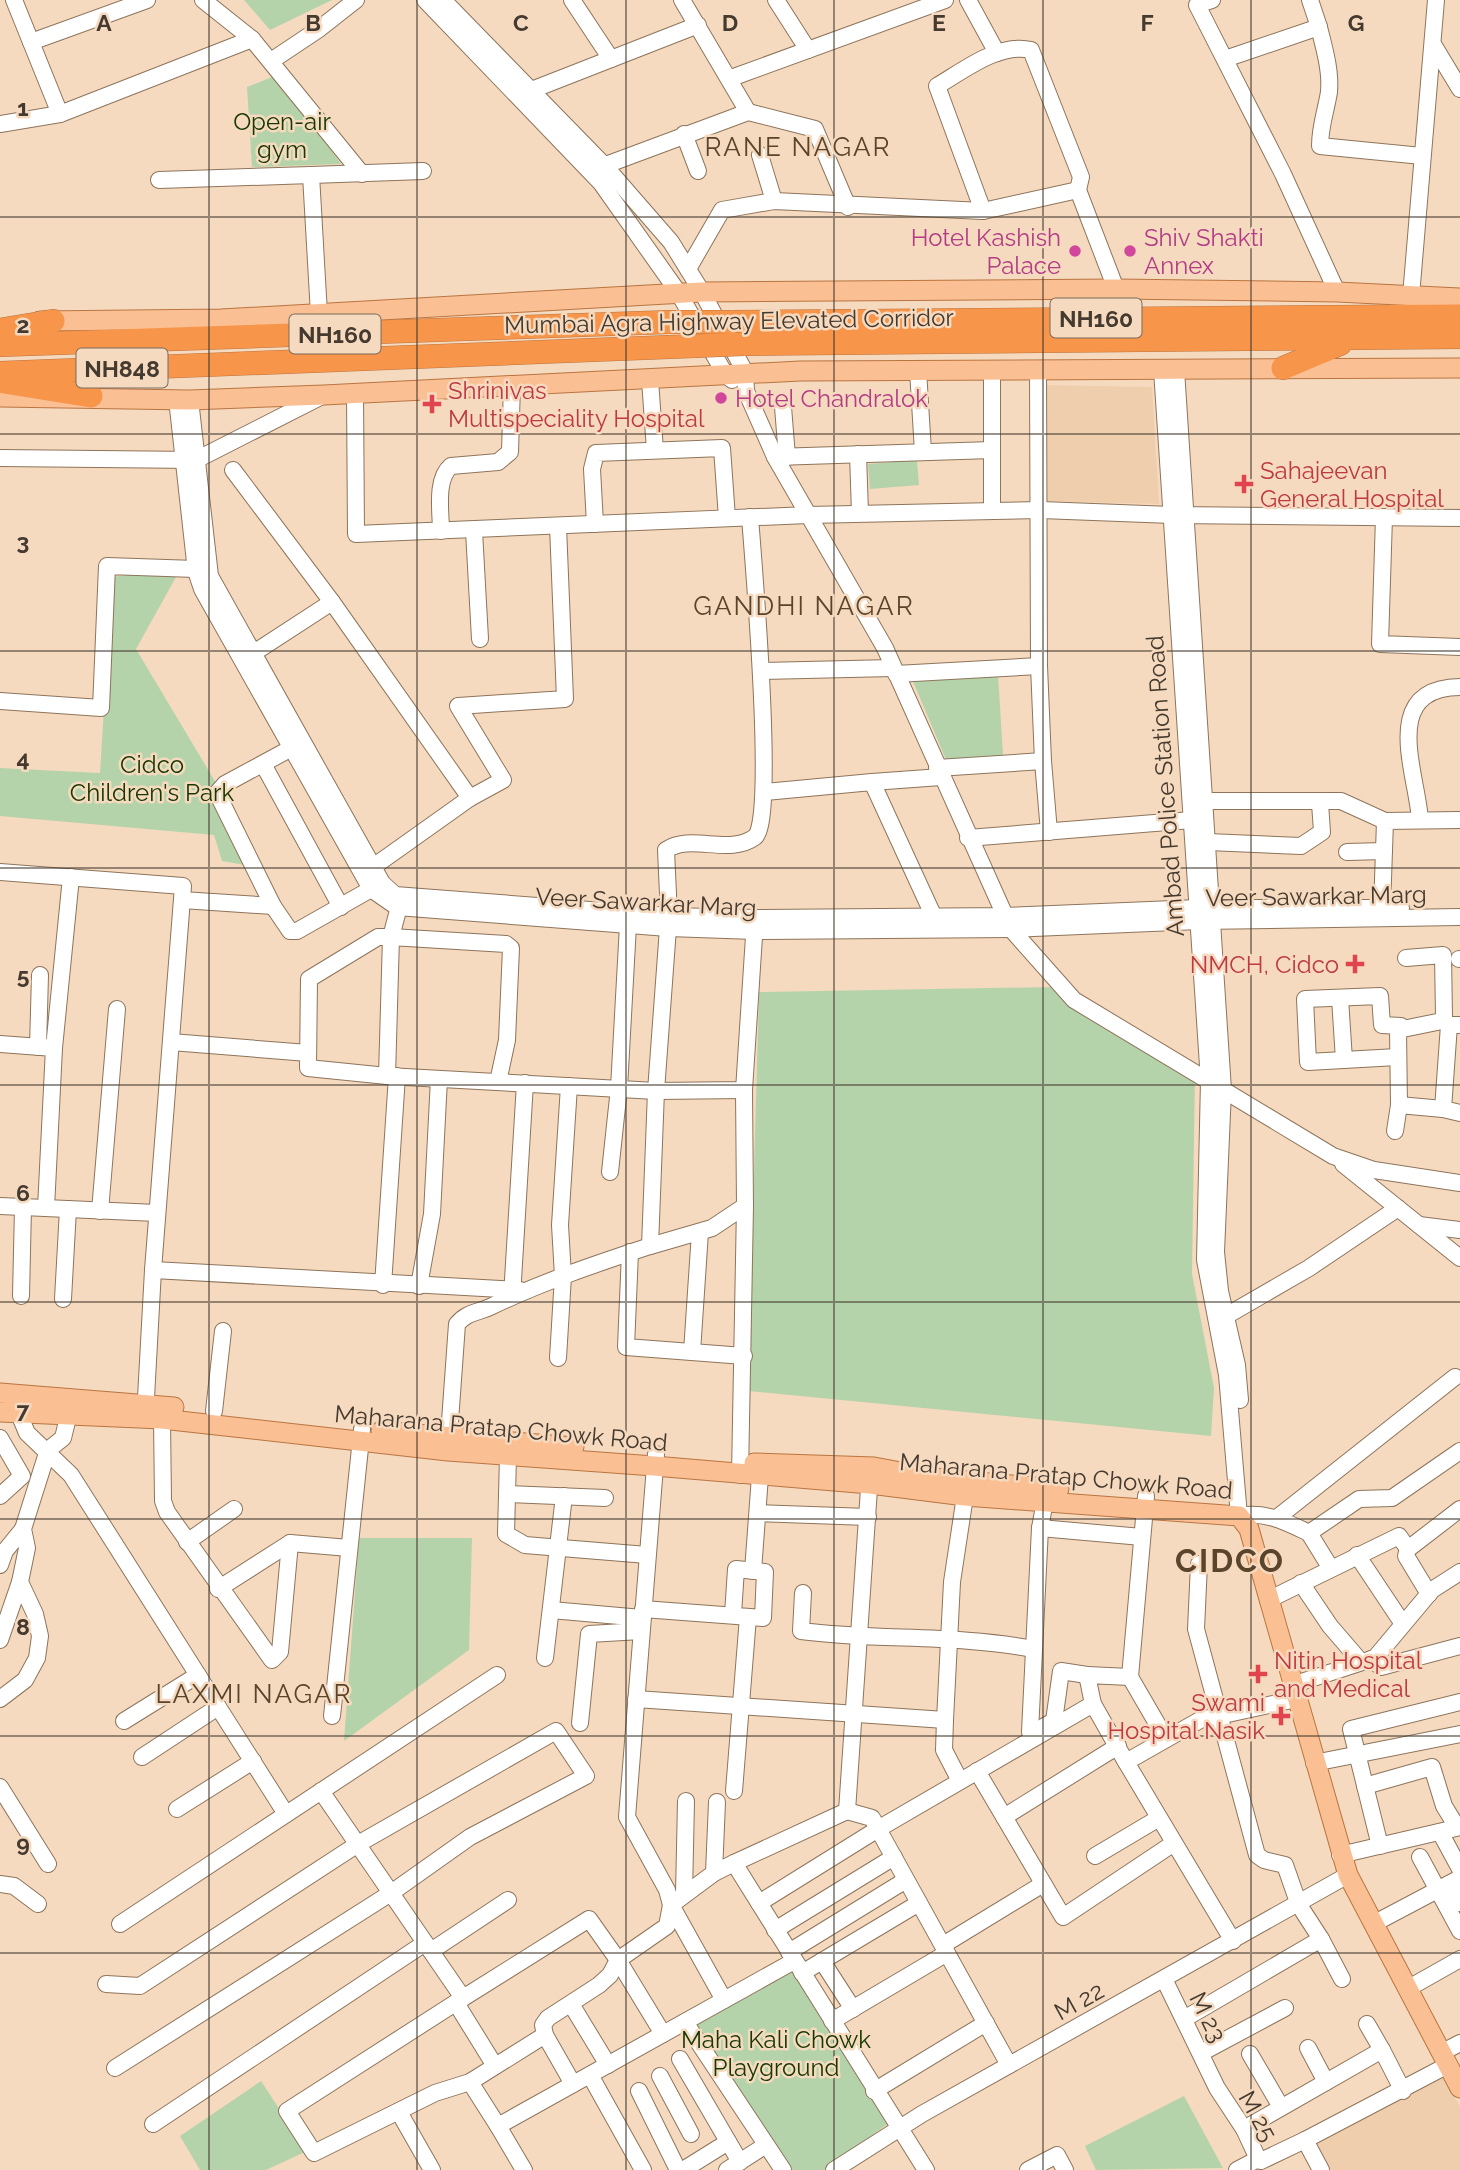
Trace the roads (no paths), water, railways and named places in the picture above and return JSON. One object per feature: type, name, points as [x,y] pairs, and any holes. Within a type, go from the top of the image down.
[{"type":"highway","name":"Mumbai Agra Highway Elevated Corridor","points":[[0,345],[670,322],[1460,316]]},
{"type":"highway","points":[[0,330],[53,321]]},
{"type":"highway","name":"Mumbai Agra Highway Elevated Corridor","points":[[0,373],[695,346],[1460,337]]},
{"type":"highway","points":[[1283,368],[1353,339]]},
{"type":"highway","points":[[0,382],[91,396]]},
{"type":"main road","points":[[0,321],[319,314],[678,292],[1116,289],[1337,292],[1460,298]]},
{"type":"main road","points":[[0,397],[91,396],[184,400],[324,396],[725,374],[746,382],[918,370],[1460,368]]},
{"type":"main road","name":"Maharana Pratap Chowk Road","points":[[0,1393],[70,1408],[740,1469],[933,1478],[1244,1516]]},
{"type":"main road","name":"Maharana Pratap Chowk Road","points":[[10,1413],[70,1408]]},
{"type":"main road","name":"Maharana Pratap Chowk Road","points":[[151,1414],[214,1411],[361,1435]]},
{"type":"main road","name":"Maharana Pratap Chowk Road","points":[[448,1444],[509,1456],[655,1460]]},
{"type":"main road","name":"Maharana Pratap Chowk Road","points":[[740,1469],[760,1476],[870,1475],[965,1496],[1146,1503]]},
{"type":"main road","name":"Ambad Police Station Road","points":[[1244,1516],[1340,1855],[1373,1924],[1460,2088]]},
{"type":"street","points":[[14,0],[60,114]]},
{"type":"street","points":[[31,42],[147,0]]},
{"type":"street","points":[[203,0],[251,38],[362,174]]},
{"type":"street","points":[[271,61],[356,0]]},
{"type":"street","points":[[425,0],[525,93]]},
{"type":"street","points":[[443,0],[525,93],[671,242],[688,269],[746,382],[808,515],[895,671],[1007,922],[1074,1000],[1333,1156],[1460,1258]]},
{"type":"street","points":[[572,0],[611,59]]},
{"type":"street","points":[[682,0],[731,78],[748,112]]},
{"type":"street","points":[[776,0],[808,50]]},
{"type":"street","points":[[731,78],[945,0]]},
{"type":"street","points":[[968,0],[997,53]]},
{"type":"street","points":[[1212,0],[1198,5],[1337,292]]},
{"type":"street","points":[[1310,0],[1328,64],[1329,92],[1322,115],[1320,146],[1422,156]]},
{"type":"street","points":[[1411,296],[1436,0]]},
{"type":"street","points":[[525,93],[698,25]]},
{"type":"street","points":[[1225,59],[1319,27]]},
{"type":"street","points":[[0,124],[60,114],[251,38]]},
{"type":"street","points":[[1434,46],[1460,89]]},
{"type":"street","points":[[983,211],[937,86],[997,53],[1023,48],[1031,50],[1082,177],[1078,190],[1116,289]]},
{"type":"street","points":[[596,168],[748,112],[815,129],[848,206]]},
{"type":"street","points":[[684,134],[698,171]]},
{"type":"street","points":[[760,155],[774,201]]},
{"type":"street","points":[[596,168],[678,292],[725,374]]},
{"type":"street","points":[[159,180],[422,171]]},
{"type":"street","points":[[311,176],[319,314]]},
{"type":"street","points":[[688,269],[722,210],[774,201],[983,211],[1078,190]]},
{"type":"street","points":[[918,370],[923,452]]},
{"type":"street","points":[[992,370],[992,511]]},
{"type":"street","points":[[1038,370],[1041,510],[1039,666],[1049,832]]},
{"type":"street","name":"Ambad Police Station Road","points":[[1169,370],[1208,842],[1206,914],[1216,1085],[1216,1252],[1237,1365],[1244,1516]]},
{"type":"street","points":[[650,380],[655,450]]},
{"type":"street","points":[[442,531],[440,491],[445,471],[451,466],[498,463],[510,452],[512,384]]},
{"type":"street","points":[[355,394],[356,534],[860,513],[1041,510],[1179,515],[1460,518],[1460,508]]},
{"type":"street","points":[[0,458],[190,460],[324,396]]},
{"type":"street","points":[[184,400],[196,569],[202,589],[248,657]]},
{"type":"street","points":[[781,457],[783,407]]},
{"type":"street","points":[[595,524],[592,469],[596,453],[655,450],[722,448],[727,518]]},
{"type":"street","points":[[781,457],[992,450]]},
{"type":"street","points":[[858,454],[860,513]]},
{"type":"street","points":[[190,460],[208,571],[248,657],[377,886],[390,892],[399,902],[391,937],[392,1076],[383,1284]]},
{"type":"street","points":[[233,470],[332,602],[470,798]]},
{"type":"street","name":"Ambad Police Station Road","points":[[1179,515],[1192,820],[1206,914]]},
{"type":"street","points":[[650,1246],[656,1091],[668,922],[666,850],[682,845],[734,845],[754,837],[762,828],[765,792],[761,671],[750,517]]},
{"type":"street","points":[[1384,517],[1380,644],[1460,647]]},
{"type":"street","points":[[373,867],[470,798],[503,780],[458,706],[565,699],[558,526]]},
{"type":"street","points":[[474,530],[480,639]]},
{"type":"street","points":[[0,701],[101,708],[107,566],[196,569]]},
{"type":"street","points":[[248,657],[332,602]]},
{"type":"street","points":[[761,671],[895,671],[1039,666]]},
{"type":"street","points":[[1420,820],[1418,791],[1406,748],[1406,735],[1418,705],[1426,696],[1436,690],[1460,687]]},
{"type":"street","points":[[297,745],[222,786],[217,796],[273,906],[290,931],[297,931],[377,886]]},
{"type":"street","points":[[297,745],[373,867],[377,886]]},
{"type":"street","points":[[765,792],[1043,761]]},
{"type":"street","points":[[262,764],[341,908]]},
{"type":"street","points":[[872,782],[934,917]]},
{"type":"street","points":[[1205,801],[1340,801],[1385,821],[1460,820]]},
{"type":"street","points":[[1208,842],[1301,846],[1322,832],[1320,803]]},
{"type":"street","points":[[968,838],[1192,820]]},
{"type":"street","points":[[1382,909],[1385,821]]},
{"type":"street","points":[[1347,852],[1384,851]]},
{"type":"street","points":[[0,872],[183,886],[153,1270],[151,1414],[163,1501],[167,1512],[187,1542],[268,1658],[277,1658],[280,1652],[290,1543]]},
{"type":"street","points":[[46,1047],[71,877]]},
{"type":"street","points":[[182,900],[273,906]]},
{"type":"street","name":"Veer Sawarkar Marg","points":[[399,902],[668,922],[755,925],[1007,922],[1206,914],[1460,917]]},
{"type":"street","name":"Veer Sawarkar Marg","points":[[399,902],[628,925],[668,922]]},
{"type":"street","name":"Veer Sawarkar Marg","points":[[1334,914],[1460,906]]},
{"type":"street","name":"Veer Sawarkar Marg","points":[[755,925],[934,917],[1007,922]]},
{"type":"street","points":[[610,1172],[619,1088],[628,925]]},
{"type":"street","points":[[740,1469],[744,1356],[744,1090],[755,925]]},
{"type":"street","points":[[498,1082],[507,1040],[511,948],[506,944],[375,938],[309,979],[308,1068],[392,1076],[656,1091],[744,1090]]},
{"type":"street","points":[[1397,1057],[1308,1062],[1305,999],[1380,996],[1382,1025],[1401,1026],[1442,1021],[1443,956],[1406,958]]},
{"type":"street","points":[[40,975],[46,1047],[46,1208]]},
{"type":"street","points":[[1340,998],[1344,1060]]},
{"type":"street","points":[[100,1211],[117,1009]]},
{"type":"street","points":[[1443,1110],[1449,1025],[1460,1025]]},
{"type":"street","points":[[1395,1131],[1399,1105],[1398,1030],[1401,1026]]},
{"type":"street","points":[[171,1042],[308,1053]]},
{"type":"street","points":[[0,1044],[46,1047]]},
{"type":"street","points":[[419,1286],[432,1214],[439,1079]]},
{"type":"street","points":[[515,1292],[525,1083]]},
{"type":"street","name":"Ambad Police Station Road","points":[[1216,1085],[1205,1260],[1227,1375],[1244,1516]]},
{"type":"street","points":[[558,1358],[563,1276],[560,1225],[569,1086]]},
{"type":"street","points":[[1399,1105],[1460,1113]]},
{"type":"street","points":[[1333,1156],[1374,1170],[1460,1183]]},
{"type":"street","points":[[0,1206],[157,1213]]},
{"type":"street","points":[[448,1444],[457,1324],[464,1314],[482,1310],[515,1292],[630,1252],[712,1228],[745,1206]]},
{"type":"street","points":[[21,1296],[23,1207]]},
{"type":"street","points":[[1226,1316],[1309,1268],[1398,1208]]},
{"type":"street","points":[[63,1298],[68,1209]]},
{"type":"street","points":[[1419,1225],[1460,1230]]},
{"type":"street","points":[[692,1352],[700,1232]]},
{"type":"street","points":[[630,1252],[626,1347],[744,1356]]},
{"type":"street","points":[[153,1270],[515,1292]]},
{"type":"street","points":[[214,1411],[223,1331]]},
{"type":"street","points":[[1278,1517],[1455,1377]]},
{"type":"street","points":[[0,1565],[5,1552],[23,1529],[48,1450],[63,1438],[70,1408]]},
{"type":"street","points":[[10,1413],[71,1475],[286,1814]]},
{"type":"street","points":[[332,1716],[361,1435]]},
{"type":"street","points":[[0,1437],[22,1476],[0,1496]]},
{"type":"street","points":[[1309,1533],[1359,1499],[1392,1498],[1460,1451]]},
{"type":"street","points":[[509,1456],[506,1534],[525,1545],[647,1555]]},
{"type":"street","points":[[655,1460],[627,1817],[667,1890],[671,1905],[724,2000]]},
{"type":"street","points":[[847,1811],[870,1475]]},
{"type":"street","points":[[753,1571],[760,1476]]},
{"type":"street","points":[[507,1494],[605,1499]]},
{"type":"street","points":[[545,1658],[564,1496]]},
{"type":"street","points":[[957,1776],[944,1750],[952,1582],[965,1496]]},
{"type":"street","points":[[1030,1732],[1040,1528],[1045,1501]]},
{"type":"street","points":[[1146,1503],[1130,1677],[1166,1739]]},
{"type":"street","points":[[187,1542],[234,1509]]},
{"type":"street","points":[[1429,1594],[1406,1556],[1408,1549],[1460,1509]]},
{"type":"street","points":[[758,1513],[868,1517]]},
{"type":"street","points":[[1244,1516],[1278,1517],[1309,1533],[1330,1567]]},
{"type":"street","points":[[1040,1528],[1142,1537]]},
{"type":"street","points":[[0,1640],[20,1582],[27,1548],[23,1529]]},
{"type":"street","points":[[1268,1600],[1330,1567],[1399,1536],[1408,1549]]},
{"type":"street","points":[[218,1588],[290,1543],[349,1548]]},
{"type":"street","points":[[1357,1555],[1403,1624]]},
{"type":"street","points":[[1199,1564],[1196,1629],[1256,1854],[1264,1860],[1285,1865],[1299,1905],[1342,1979]]},
{"type":"street","points":[[551,1610],[642,1620],[741,1616],[763,1618],[765,1572],[736,1569],[741,1616],[741,1707],[734,1791]]},
{"type":"street","points":[[1126,1762],[1200,1720],[1294,1692],[1366,1661],[1429,1594],[1460,1572]]},
{"type":"street","points":[[0,1699],[25,1680],[37,1658],[40,1636],[35,1614],[20,1582]]},
{"type":"street","points":[[1301,1583],[1330,1626],[1366,1661],[1381,1667],[1460,1646]]},
{"type":"street","points":[[803,1593],[801,1631],[860,1638],[993,1641],[1033,1649]]},
{"type":"street","points":[[580,1723],[589,1634],[642,1620]]},
{"type":"street","points":[[1032,1669],[1130,1677]]},
{"type":"street","points":[[759,1903],[957,1776],[1030,1732],[1053,1723],[1061,1671]]},
{"type":"street","points":[[124,1721],[198,1675]]},
{"type":"street","points":[[120,1924],[497,1675]]},
{"type":"street","points":[[1087,1675],[1093,1704],[1233,1941]]},
{"type":"street","points":[[636,1699],[945,1720]]},
{"type":"street","points":[[1380,1846],[1351,1729],[1460,1702]]},
{"type":"street","points":[[957,1776],[977,1771],[1093,1704]]},
{"type":"street","points":[[142,1757],[218,1707]]},
{"type":"street","points":[[106,1984],[140,1986],[358,1844],[556,1731],[586,1776],[470,1837],[391,1893],[115,2068]]},
{"type":"street","points":[[1314,1763],[1460,1734]]},
{"type":"street","points":[[1340,1855],[1459,1827],[1444,1806],[1424,1741]]},
{"type":"street","points":[[1004,1817],[1118,1746]]},
{"type":"street","points":[[177,1809],[253,1761]]},
{"type":"street","points":[[1365,1786],[1432,1767]]},
{"type":"street","points":[[977,1771],[1063,1917],[1174,1843]]},
{"type":"street","points":[[0,1787],[48,1864]]},
{"type":"street","points":[[321,1791],[428,1947],[495,2066]]},
{"type":"street","points":[[684,1894],[686,1801]]},
{"type":"street","points":[[714,1873],[717,1802]]},
{"type":"street","points":[[573,2084],[545,2035],[544,2022],[610,1975],[618,1960],[667,1926],[671,1905],[714,1873],[847,1811],[872,1818],[1009,2065]]},
{"type":"street","points":[[1095,1856],[1159,1818]]},
{"type":"street","points":[[1440,1832],[1460,1869]]},
{"type":"street","points":[[775,1930],[894,1857]]},
{"type":"street","points":[[1420,1857],[1449,1884],[1460,1903]]},
{"type":"street","points":[[734,1863],[874,2091],[926,2170]]},
{"type":"street","name":"M 22","points":[[834,2170],[898,2129],[1009,2065],[1299,1905],[1348,1875]]},
{"type":"street","points":[[498,2126],[795,1962],[906,1880]]},
{"type":"street","points":[[0,1884],[14,1886],[38,1904]]},
{"type":"street","points":[[832,2021],[1043,1884]]},
{"type":"street","points":[[1373,1924],[1449,1884]]},
{"type":"street","points":[[1449,1884],[1460,1931]]},
{"type":"street","points":[[153,2124],[428,1947],[508,1900]]},
{"type":"street","points":[[795,1962],[822,1961],[919,1903]]},
{"type":"street","points":[[545,2035],[470,2082],[435,2093],[314,2153],[287,2111],[589,1919],[618,1960],[663,2034]]},
{"type":"street","points":[[1184,2018],[1321,1939]]},
{"type":"street","points":[[1407,1989],[1460,1959]]},
{"type":"street","points":[[822,1961],[853,2009]]},
{"type":"street","name":"M 23","points":[[1164,1979],[1210,2075]]},
{"type":"street","points":[[571,2004],[608,2065]]},
{"type":"street","points":[[1201,2053],[1284,2008]]},
{"type":"street","points":[[685,2022],[783,2170]]},
{"type":"street","points":[[874,2091],[986,2023]]},
{"type":"street","points":[[1367,2024],[1403,2091]]},
{"type":"street","points":[[1262,2163],[1403,2091],[1460,2043]]},
{"type":"street","points":[[1308,2048],[1326,2082]]},
{"type":"street","points":[[1244,2130],[1382,2050]]},
{"type":"street","points":[[1250,2054],[1281,2107]]},
{"type":"street","points":[[680,2059],[728,2142],[734,2166],[766,2145]]},
{"type":"street","points":[[590,2075],[643,2170]]},
{"type":"street","name":"M 25","points":[[1210,2075],[1262,2163],[1237,2170]]},
{"type":"street","points":[[660,2076],[691,2134]]},
{"type":"street","points":[[470,2082],[524,2170]]},
{"type":"street","points":[[639,2091],[680,2170],[728,2142]]},
{"type":"street","points":[[399,2112],[432,2170]]},
{"type":"street","points":[[668,2149],[715,2119]]},
{"type":"street","points":[[1305,2140],[1321,2170]]},
{"type":"street","points":[[1028,2170],[1057,2155],[1065,2170]]},
{"type":"place","name":"Hotel Kashish Palace","points":[[1075,251]]},
{"type":"place","name":"Shiv Shakti Annex","points":[[1130,251]]},
{"type":"place","name":"Hotel Chandralok","points":[[721,398]]},
{"type":"place","name":"Shrinivas Multispeciality Hospital","points":[[432,404]]},
{"type":"place","name":"Sahajeevan General Hospital","points":[[1244,484]]},
{"type":"place","name":"NMCH, Cidco","points":[[1355,964]]},
{"type":"place","name":"Nitin Hospital and Medical","points":[[1258,1674]]},
{"type":"place","name":"Swami Hospital Nasik","points":[[1281,1716]]},
{"type":"district","name":"RANE NAGAR","points":[[798,147]]},
{"type":"district","name":"GANDHI NAGAR","points":[[804,606]]},
{"type":"district","name":"CIDCO","points":[[1230,1560]]},
{"type":"district","name":"LAXMI NAGAR","points":[[254,1694]]},
{"type":"park label","name":"Open-air gym","points":[[282,135]]},
{"type":"park label","name":"Cidco Children's Park","points":[[152,778]]},
{"type":"park label","name":"Maha Kali Chowk Playground","points":[[776,2053]]}]
